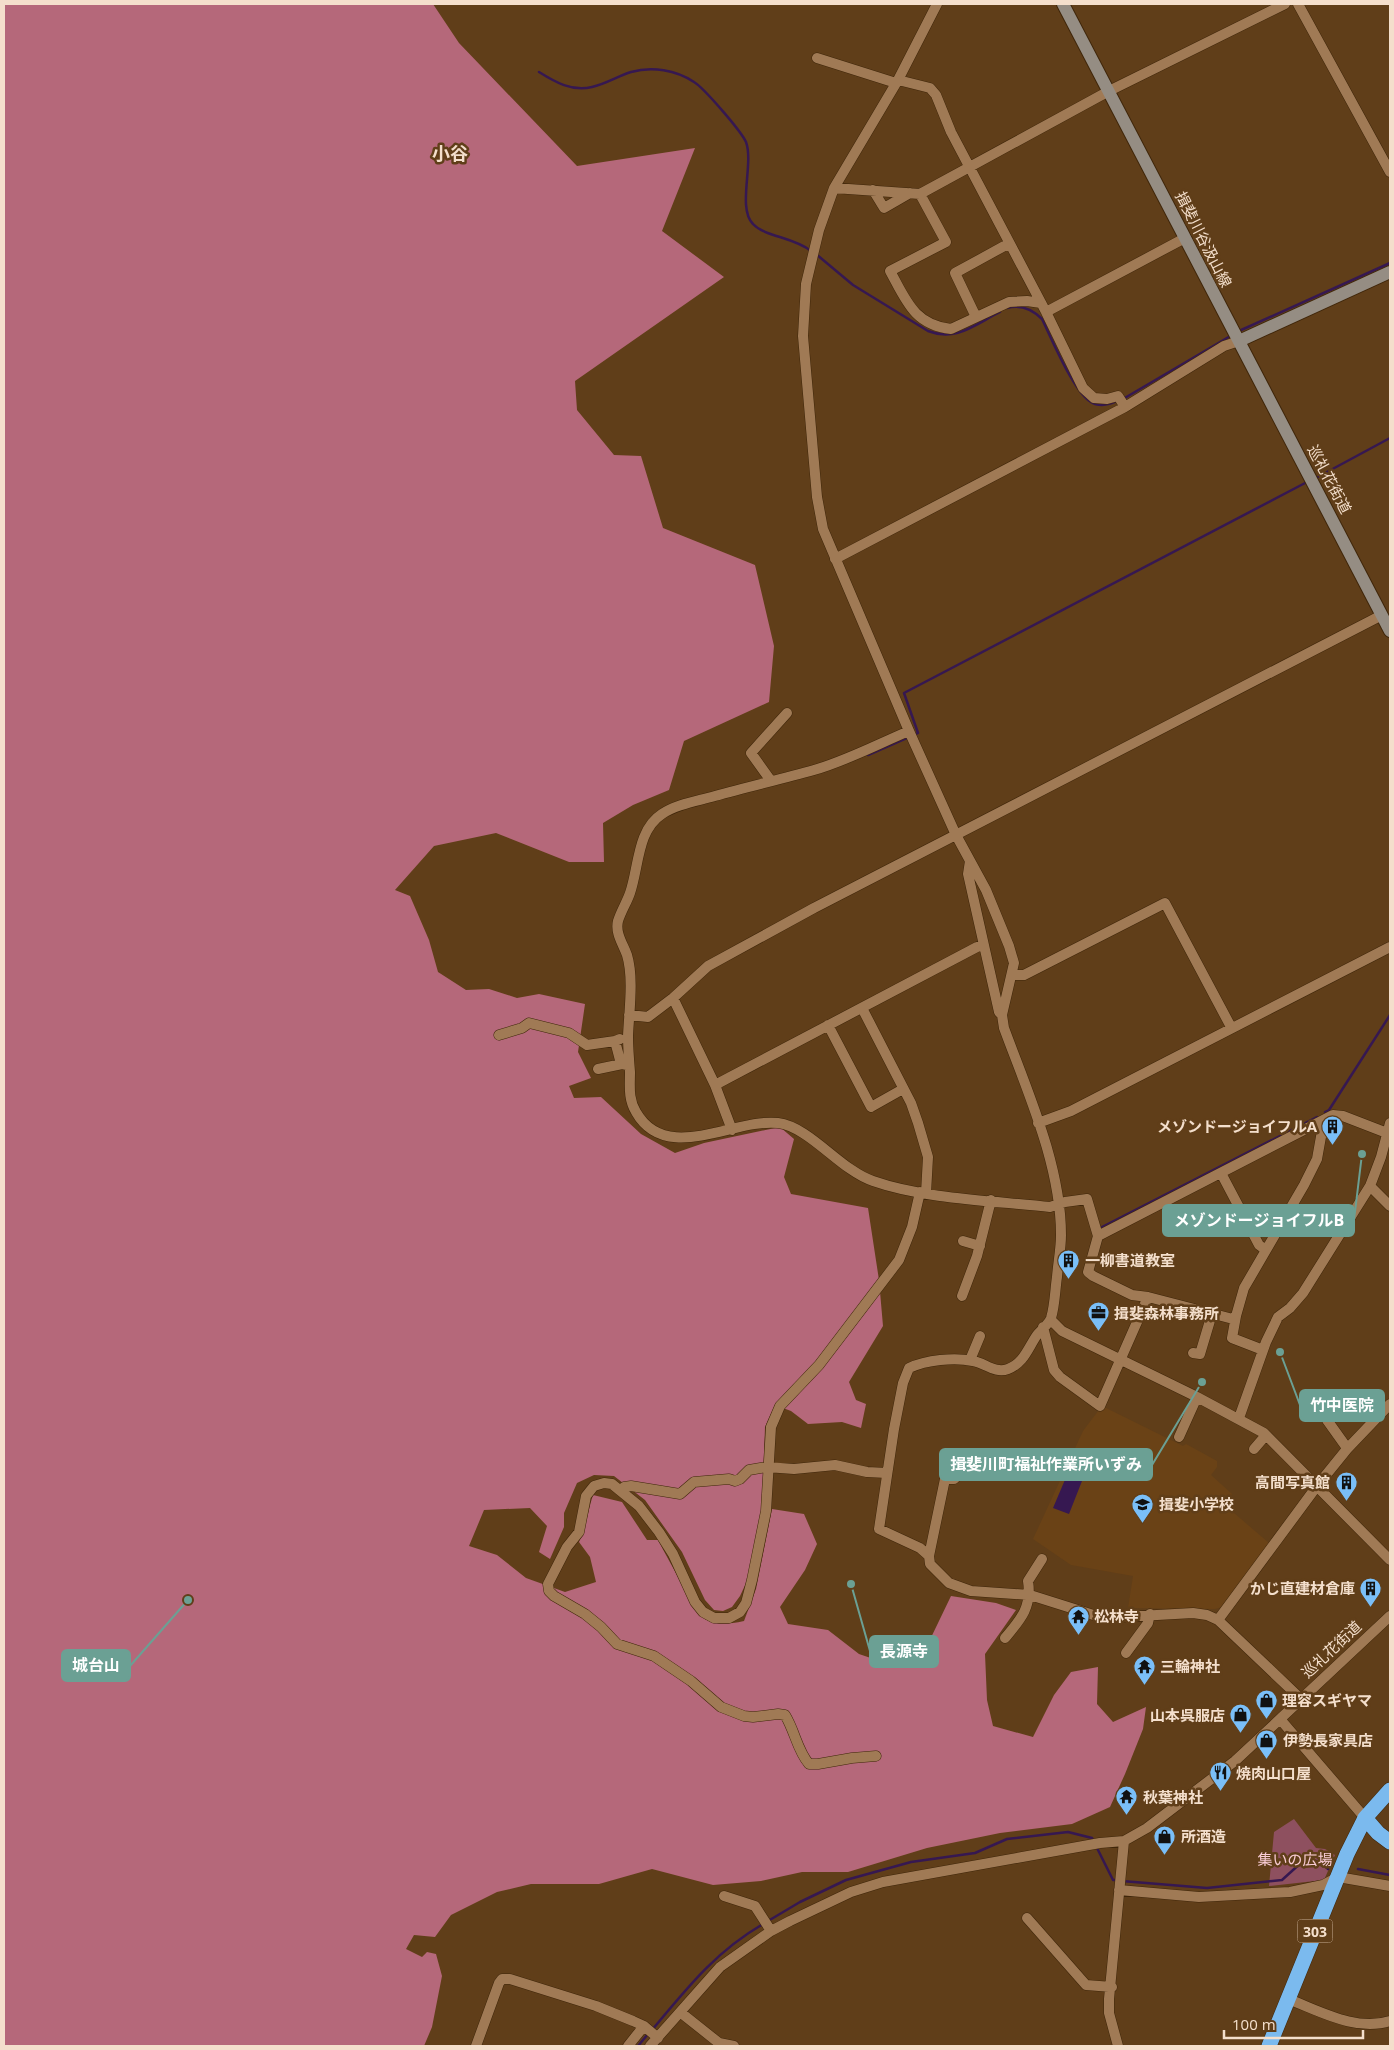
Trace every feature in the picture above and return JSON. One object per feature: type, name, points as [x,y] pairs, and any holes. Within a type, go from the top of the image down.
[{"type":"highway","name":"303","points":[[1269,2046],[1338,1877],[1365,1818],[1390,1790]]},
{"type":"highway","points":[[1365,1818],[1378,1833],[1390,1842]]},
{"type":"main road","name":"揖斐川谷汲山線","points":[[1063,4],[1239,341]]},
{"type":"main road","points":[[1239,341],[1390,272]]},
{"type":"main road","name":"巡礼花街道","points":[[1239,341],[1390,631]]},
{"type":"street","points":[[937,4],[897,82],[834,188],[819,230],[806,284],[803,336],[817,497],[824,529],[835,559],[956,835],[986,890],[1014,963],[1002,1015],[1004,1028],[1038,1123],[1050,1163],[1059,1205],[1061,1236],[1047,1323],[1054,1370],[1060,1378],[1100,1406],[1148,1297]]},
{"type":"street","points":[[873,190],[884,208],[969,167],[1109,91],[1285,4]]},
{"type":"street","points":[[1298,4],[1390,172]]},
{"type":"street","points":[[817,58],[897,82],[930,88],[936,96],[950,132],[1008,244],[1046,312],[1083,388],[1094,398],[1107,399],[1118,396],[1126,407]]},
{"type":"street","points":[[834,188],[915,193]]},
{"type":"street","points":[[915,193],[946,242],[890,270],[912,309],[923,321],[941,328],[951,329],[1009,302],[1027,301],[1041,303]]},
{"type":"street","points":[[1046,312],[1185,238]]},
{"type":"street","points":[[976,317],[955,272],[1008,244]]},
{"type":"street","points":[[835,559],[1126,407],[1224,346],[1239,341]]},
{"type":"street","points":[[629,1015],[648,1016],[673,998],[708,966],[814,908],[1382,615]]},
{"type":"street","points":[[771,781],[751,753],[787,713]]},
{"type":"street","points":[[625,1065],[629,1015],[628,957],[618,933],[618,922],[635,878],[644,836],[661,814],[684,805],[818,769],[909,731]]},
{"type":"street","points":[[970,861],[968,874],[999,1012],[1002,1015]]},
{"type":"street","points":[[1014,975],[1024,975],[1165,903],[1231,1027]]},
{"type":"street","points":[[715,1085],[984,945]]},
{"type":"street","points":[[1038,1123],[1071,1111],[1231,1027],[1390,947]]},
{"type":"street","points":[[673,998],[715,1085],[732,1130]]},
{"type":"street","points":[[862,1008],[918,1123],[928,1157],[923,1192],[899,1260],[819,1364],[780,1406],[771,1427],[766,1511],[746,1603],[740,1612],[729,1618],[714,1618],[704,1612],[695,1602],[673,1554],[639,1506],[612,1484],[604,1483],[594,1486],[586,1496],[579,1532],[567,1547],[548,1584],[549,1591],[601,1627],[617,1644],[654,1656],[691,1681],[726,1710],[753,1717],[770,1714],[785,1715],[791,1725],[802,1756],[809,1764],[876,1756]]},
{"type":"street","points":[[499,1034],[522,1028],[529,1023],[569,1033],[587,1045],[628,1038]]},
{"type":"street","points":[[828,1026],[871,1107],[903,1089]]},
{"type":"street","points":[[616,1041],[625,1065],[630,1100],[636,1113],[649,1128],[664,1136],[694,1137],[769,1122],[783,1124],[796,1129],[851,1170],[871,1180],[892,1187],[1050,1207],[1064,1202],[1087,1199],[1098,1236],[1088,1272],[1093,1276],[1132,1295],[1148,1297],[1232,1319],[1236,1316]]},
{"type":"street","points":[[598,1069],[625,1065]]},
{"type":"street","points":[[1098,1236],[1333,1115],[1389,1128],[1370,1186],[1303,1293],[1290,1308],[1278,1317],[1263,1350],[1239,1418]]},
{"type":"street","points":[[1263,1350],[1232,1338],[1236,1316],[1244,1288],[1317,1159],[1324,1120]]},
{"type":"street","points":[[1221,1173],[1259,1245],[1266,1250]]},
{"type":"street","points":[[1370,1186],[1390,1206]]},
{"type":"street","points":[[962,1296],[980,1246],[991,1200]]},
{"type":"street","points":[[963,1241],[980,1246]]},
{"type":"street","points":[[1193,1353],[1200,1354],[1212,1314]]},
{"type":"street","points":[[1047,1323],[1239,1418],[1266,1435],[1390,1560]]},
{"type":"street","points":[[928,1556],[920,1548],[880,1529],[887,1473],[903,1384],[909,1368],[918,1364],[970,1360],[998,1371],[1008,1369],[1022,1361],[1047,1323]]},
{"type":"street","points":[[970,1360],[980,1336]]},
{"type":"street","points":[[1179,1436],[1197,1397]]},
{"type":"street","points":[[1218,1620],[1316,1486],[1347,1448],[1390,1404]]},
{"type":"street","points":[[1327,1420],[1347,1448]]},
{"type":"street","points":[[1254,1449],[1266,1435]]},
{"type":"street","points":[[969,1464],[954,1479],[944,1479],[928,1556],[930,1564],[949,1583],[971,1590],[1030,1595],[1103,1618],[1150,1614],[1207,1614],[1218,1620],[1301,1699]]},
{"type":"street","points":[[621,1490],[631,1486],[680,1494],[694,1482],[730,1479],[735,1481],[740,1479],[749,1470],[770,1468],[794,1469],[835,1465],[867,1472],[887,1473]]},
{"type":"street","points":[[1005,1638],[1022,1617],[1030,1595],[1028,1581],[1042,1559]]},
{"type":"street","points":[[1126,1653],[1148,1623],[1150,1614]]},
{"type":"street","name":"巡礼花街道","points":[[1124,1841],[1147,1828],[1235,1761],[1390,1616]]},
{"type":"street","points":[[1280,1719],[1365,1818]]},
{"type":"street","points":[[650,2046],[720,1966],[771,1931],[851,1892],[884,1882],[1088,1845],[1124,1841],[1109,2013],[1118,2046]]},
{"type":"street","points":[[1120,1889],[1199,1897],[1290,1892],[1323,1885],[1338,1877],[1390,1886]]},
{"type":"street","points":[[724,1896],[755,1906],[771,1931]]},
{"type":"street","points":[[1027,1918],[1086,1985],[1112,1987]]},
{"type":"street","points":[[476,2046],[502,1979],[596,2006],[644,2026],[658,2038]]},
{"type":"street","points":[[1288,1999],[1345,2020],[1379,2024],[1390,2020]]},
{"type":"street","points":[[680,2012],[719,2043],[734,2046]]},
{"type":"street","points":[[628,2046],[644,2026]]},
{"type":"shaded area","points":[[4,4],[433,4],[459,43],[577,166],[695,148],[662,231],[724,277],[575,381],[577,410],[614,455],[641,456],[663,528],[755,565],[774,646],[769,702],[684,741],[669,790],[633,805],[603,823],[604,862],[569,862],[496,833],[434,846],[395,890],[410,896],[429,940],[438,972],[466,990],[489,989],[517,998],[539,994],[585,1004],[578,1052],[591,1078],[569,1086],[574,1098],[601,1097],[641,1134],[675,1153],[704,1143],[780,1127],[794,1139],[784,1177],[791,1194],[868,1208],[879,1280],[883,1326],[849,1382],[856,1400],[866,1404],[861,1428],[842,1422],[808,1424],[791,1411],[775,1405],[765,1427],[762,1510],[748,1579],[732,1607],[723,1611],[714,1610],[705,1600],[682,1552],[645,1500],[614,1476],[594,1475],[577,1483],[564,1513],[564,1527],[550,1559],[539,1552],[547,1526],[530,1508],[484,1510],[469,1546],[497,1555],[526,1578],[565,1592],[596,1582],[590,1557],[579,1542],[593,1495],[622,1502],[647,1540],[658,1540],[696,1611],[710,1621],[730,1623],[744,1621],[756,1589],[772,1509],[804,1514],[817,1544],[805,1570],[780,1607],[788,1624],[828,1630],[859,1654],[897,1667],[926,1648],[951,1596],[996,1603],[1016,1610],[985,1654],[987,1700],[993,1726],[1033,1737],[1054,1695],[1071,1672],[1098,1667],[1097,1704],[1113,1722],[1146,1707],[1143,1729],[1110,1807],[1072,1824],[1000,1833],[927,1848],[848,1872],[802,1872],[761,1881],[713,1885],[652,1869],[599,1884],[531,1884],[497,1892],[451,1915],[435,1937],[414,1935],[406,1949],[422,1957],[427,1952],[436,1954],[442,1976],[432,2027],[424,2046],[4,2046]]},
{"type":"shaded area","name":"揖斐小学校","points":[[1102,1406],[1183,1446],[1186,1444],[1217,1461],[1217,1467],[1211,1475],[1232,1494],[1227,1507],[1269,1543],[1222,1607],[1215,1609],[1128,1608],[1133,1576],[1071,1565],[1033,1539],[1083,1431]]},
{"type":"shaded area","points":[[1067,1475],[1082,1481],[1069,1514],[1053,1508]]},
{"type":"green space","name":"集いの広場","points":[[1294,1819],[1316,1848],[1325,1849],[1335,1855],[1324,1880],[1269,1886],[1274,1832]]},
{"type":"waterway","points":[[539,72],[558,82],[578,88],[597,86],[631,72],[647,69],[672,72],[694,82],[722,110],[746,142],[748,151],[746,197],[748,217],[753,224],[765,232],[804,246],[811,251]]},
{"type":"waterway","points":[[816,254],[853,285],[928,331],[938,334],[965,331],[1000,312]]},
{"type":"waterway","points":[[1239,331],[1390,263]]},
{"type":"waterway","points":[[1007,308],[1026,308],[1042,319],[1072,380],[1088,400],[1101,405],[1117,401]]},
{"type":"waterway","points":[[1123,399],[1232,335]]},
{"type":"waterway","points":[[1314,479],[1390,438]]},
{"type":"waterway","points":[[914,735],[918,733],[904,693],[1307,482]]},
{"type":"waterway","points":[[868,755],[909,737]]},
{"type":"waterway","points":[[1325,1112],[1329,1110],[1390,1015]]},
{"type":"waterway","points":[[1102,1227],[1317,1117]]},
{"type":"waterway","points":[[768,1921],[800,1902],[846,1880],[911,1862],[975,1853],[1007,1839],[1068,1832],[1092,1838],[1093,1841]]},
{"type":"waterway","points":[[1096,1846],[1113,1880],[1117,1880]]},
{"type":"waterway","points":[[1122,1881],[1207,1888],[1282,1880],[1303,1861],[1320,1861],[1328,1869]]},
{"type":"waterway","points":[[1358,1869],[1390,1875]]},
{"type":"waterway","points":[[652,2030],[690,1985],[716,1959],[730,1946],[763,1924]]},
{"type":"waterway","points":[[638,2046],[648,2034]]},
{"type":"place","name":"メゾンドージョイフルA","points":[[1333,1145]]},
{"type":"place","name":"メゾンドージョイフルB","points":[[1362,1154]]},
{"type":"place","name":"一柳書道教室","points":[[1069,1279]]},
{"type":"place","name":"揖斐森林事務所","points":[[1098,1332]]},
{"type":"place","name":"竹中医院","points":[[1280,1352]]},
{"type":"place","name":"揖斐川町福祉作業所いずみ","points":[[1202,1382]]},
{"type":"place","name":"高間写真館","points":[[1346,1501]]},
{"type":"place","name":"揖斐小学校","points":[[1143,1523]]},
{"type":"place","name":"長源寺","points":[[851,1584]]},
{"type":"place","name":"城台山","points":[[188,1600]]},
{"type":"place","name":"かじ直建材倉庫","points":[[1371,1607]]},
{"type":"place","name":"松林寺","points":[[1078,1635]]},
{"type":"place","name":"三輪神社","points":[[1144,1685]]},
{"type":"place","name":"理容スギヤマ","points":[[1266,1719]]},
{"type":"place","name":"山本呉服店","points":[[1241,1734]]},
{"type":"place","name":"伊勢長家具店","points":[[1267,1759]]},
{"type":"place","name":"焼肉山口屋","points":[[1220,1792]]},
{"type":"place","name":"秋葉神社","points":[[1127,1816]]},
{"type":"place","name":"所酒造","points":[[1165,1855]]},
{"type":"district","name":"小谷","points":[[450,153]]}]
